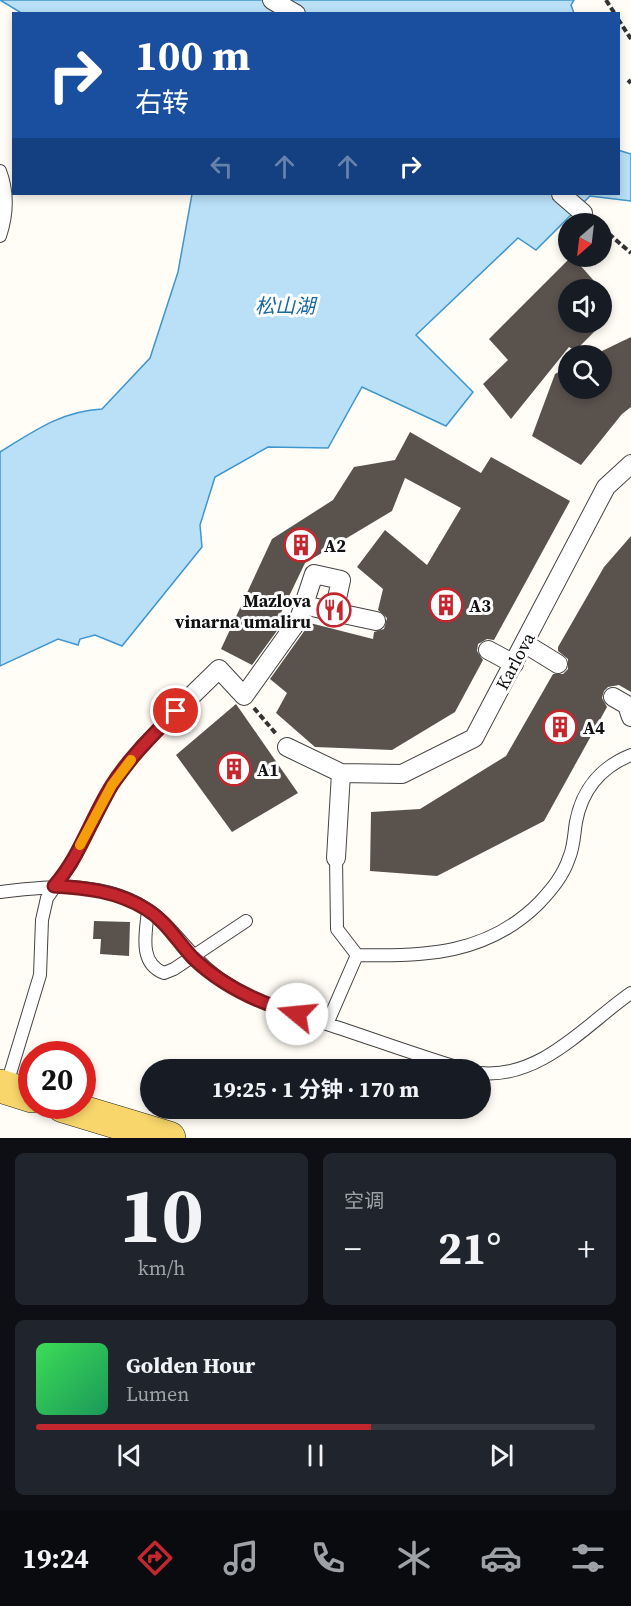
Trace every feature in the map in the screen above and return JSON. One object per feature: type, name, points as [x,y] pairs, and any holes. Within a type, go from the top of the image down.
[{"type":"main road","points":[[96,1116],[169,1138]]},
{"type":"street","points":[[272,0],[293,12]]},
{"type":"street","points":[[562,195],[583,213]]},
{"type":"street","name":"Karlova","points":[[341,773],[402,774],[474,738],[606,487],[631,464]]},
{"type":"street","points":[[176,711],[219,669],[244,696],[299,619],[314,574],[341,580],[334,612]]},
{"type":"street","points":[[304,604],[376,621]]},
{"type":"street","points":[[524,643],[558,664]]},
{"type":"street","points":[[488,650],[514,664]]},
{"type":"street","points":[[613,697],[627,705],[631,717]]},
{"type":"street","points":[[287,747],[341,773],[336,858]]},
{"type":"lane","points":[[0,171],[6,186],[4,224],[0,236]]},
{"type":"lane","points":[[12,1090],[40,975],[44,909],[54,886],[70,864],[112,785],[141,747],[176,711]]},
{"type":"lane","points":[[357,955],[420,956],[447,952],[472,946],[513,925],[537,904],[562,875],[571,855],[578,812],[591,786],[604,769],[631,755]]},
{"type":"lane","points":[[336,858],[338,929],[357,955]]},
{"type":"lane","points":[[0,892],[54,886],[96,889],[119,896],[148,910],[164,923],[192,957],[211,974],[268,1006],[433,1059]]},
{"type":"lane","points":[[148,910],[146,953],[154,969],[164,973],[246,921]]},
{"type":"lane","points":[[327,1024],[357,955]]},
{"type":"lane","points":[[491,1074],[500,1074],[532,1065],[631,993]]},
{"type":"path","points":[[620,22],[630,38]]},
{"type":"path","points":[[612,237],[631,253]]},
{"type":"path","points":[[244,696],[287,747]]},
{"type":"water","points":[[0,0],[574,0],[571,5],[574,12],[20,12]]},
{"type":"water","name":"松山湖","points":[[620,151],[631,154],[631,201],[590,196],[573,213],[558,213],[558,228],[536,250],[518,238],[416,335],[473,392],[446,426],[362,387],[328,448],[268,447],[215,477],[200,525],[202,547],[122,646],[95,635],[80,639],[78,645],[58,639],[0,666],[0,452],[49,423],[74,414],[102,409],[150,358],[178,272],[192,195],[620,195]]},
{"type":"building","points":[[561,267],[582,267],[592,279],[558,279],[558,333],[593,333],[581,345],[558,345],[558,361],[511,419],[483,384],[508,360],[489,339]]},
{"type":"building","points":[[631,337],[631,407],[622,414],[581,465],[532,436],[555,374],[558,372],[558,399],[612,399],[612,346]]},
{"type":"building","name":"A3","points":[[410,432],[481,473],[491,457],[570,501],[494,640],[487,639],[478,644],[477,651],[483,660],[455,712],[392,750],[315,747],[276,713],[287,693],[270,679],[310,623],[373,639],[374,632],[384,629],[387,618],[378,610],[383,589],[357,567],[385,530],[427,565],[461,508],[405,478],[392,511],[305,563],[280,615],[287,617],[252,665],[221,649],[272,539],[333,500],[354,467],[395,460]]},
{"type":"building","name":"A4","points":[[631,536],[631,692],[619,685],[608,687],[604,691],[602,698],[607,707],[544,821],[437,876],[370,871],[371,812],[420,809],[506,756],[553,674],[563,674],[568,669],[568,659],[558,651],[558,647],[604,567]]},
{"type":"building","name":"A1","points":[[236,704],[298,793],[232,832],[176,755]]},
{"type":"building","points":[[94,921],[130,922],[129,956],[100,954],[101,939],[93,939]]},
{"type":"slow traffic","points":[[80,845],[112,785],[131,760]]},
{"type":"place","name":"A2","points":[[301,545]]},
{"type":"place","name":"A3","points":[[446,605]]},
{"type":"place","name":"Mazlova vinarna umaliru","points":[[334,610]]},
{"type":"place","name":"A4","points":[[560,727]]},
{"type":"place","name":"A1","points":[[234,769]]},
{"type":"route","points":[[176,711],[141,747],[112,785],[70,864],[54,886],[96,889],[133,902],[164,923],[192,957],[211,974],[268,1006],[297,1014]]}]
